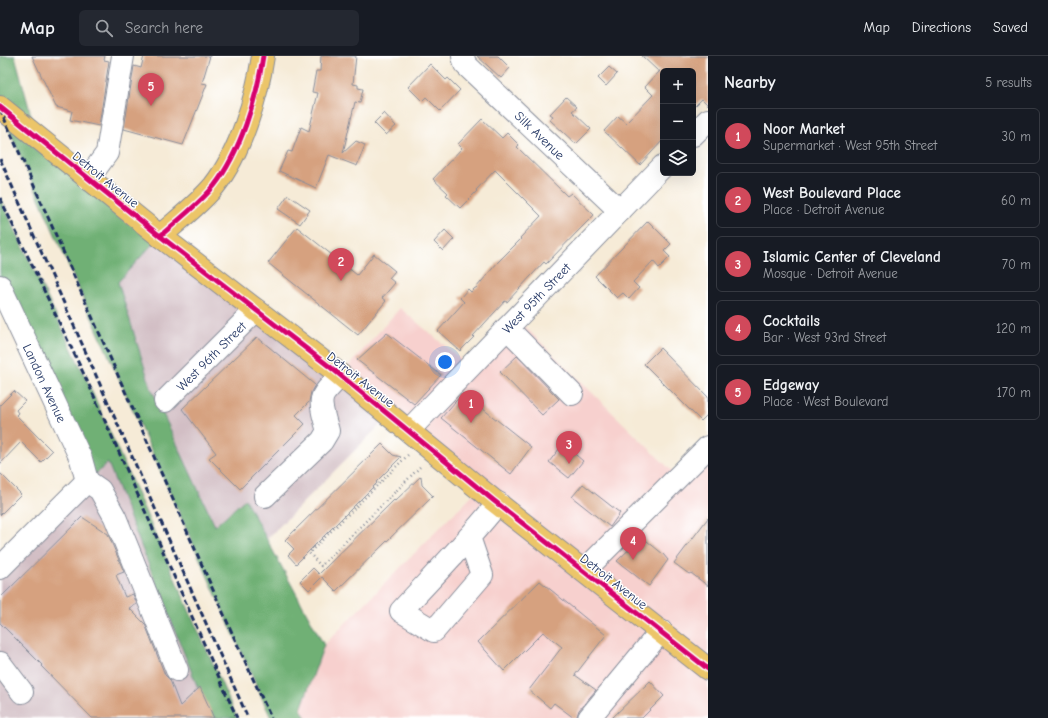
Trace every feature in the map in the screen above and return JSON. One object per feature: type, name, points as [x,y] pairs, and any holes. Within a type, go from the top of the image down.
[{"type":"main road","points":[[160,236],[182,218],[206,195],[226,168],[246,126],[263,56]]},
{"type":"main road","name":"Detroit Avenue","points":[[0,107],[160,236],[409,430],[498,503],[708,668]]},
{"type":"street","points":[[88,178],[107,153],[123,56]]},
{"type":"street","name":"Silk Avenue","points":[[467,59],[620,211]]},
{"type":"street","points":[[696,132],[708,120]]},
{"type":"street","name":"West 95th Street","points":[[409,430],[660,169]]},
{"type":"street","name":"Landon Avenue","points":[[0,286],[81,459],[87,482]]},
{"type":"street","name":"West 96th Street","points":[[165,401],[256,310]]},
{"type":"street","points":[[507,328],[572,394]]},
{"type":"street","points":[[265,496],[322,441],[328,431],[323,411],[322,399],[325,393],[340,376]]},
{"type":"street","points":[[584,571],[708,447]]},
{"type":"street","points":[[3,558],[87,482],[100,490],[116,517],[177,670]]},
{"type":"street","points":[[469,537],[486,519],[498,503]]},
{"type":"street","points":[[589,718],[661,631]]},
{"type":"street","points":[[0,663],[22,692]]},
{"type":"path","points":[[408,455],[309,554],[321,566],[421,466]]},
{"type":"shaded area","points":[[160,236],[390,415],[267,539],[245,499],[215,527],[151,388],[117,282]]},
{"type":"shaded area","points":[[400,308],[470,367],[516,318],[678,477],[698,457],[708,466],[708,718],[306,718],[301,709],[324,645],[479,488],[340,376]]},
{"type":"shaded area","points":[[108,463],[210,718],[0,718],[0,568],[87,481]]},
{"type":"green space","points":[[0,56],[15,56],[37,137],[160,236],[118,282],[151,388],[215,526],[245,499],[324,645],[301,709],[306,718],[271,718],[77,285],[0,109]]},
{"type":"green space","points":[[0,198],[89,385],[237,718],[210,718],[108,463],[87,481],[0,286]]},
{"type":"building","points":[[32,56],[105,56],[104,60],[109,61],[99,126],[70,120],[72,111],[56,107]]},
{"type":"building","points":[[144,56],[210,56],[202,83],[207,84],[183,145],[124,129],[134,66],[141,68]]},
{"type":"building","points":[[321,56],[356,56],[353,84],[358,85],[358,88],[363,89],[360,103],[355,102],[343,153],[356,141],[365,145],[357,166],[329,155],[316,188],[279,171],[288,151],[292,152],[301,127],[309,131],[318,93],[312,92],[316,71],[320,71]]},
{"type":"building","points":[[477,56],[498,56],[510,68],[501,78]]},
{"type":"building","points":[[642,56],[708,56],[708,105],[702,99],[696,105],[696,68],[660,68],[660,71],[658,71]]},
{"type":"building","points":[[430,64],[446,80],[448,78],[460,90],[440,111],[426,97],[422,101],[408,87]]},
{"type":"building","points":[[609,67],[617,74],[606,86],[598,78]]},
{"type":"building","points":[[660,71],[660,143],[640,165],[604,131],[618,116],[626,123],[653,95],[645,87]]},
{"type":"building","points":[[566,97],[577,107],[572,111],[591,129],[576,144],[550,120],[553,116],[550,114]]},
{"type":"building","points":[[384,113],[396,126],[386,135],[374,123]]},
{"type":"building","points":[[482,119],[502,138],[507,133],[519,145],[517,147],[567,196],[571,193],[594,215],[546,264],[544,262],[507,302],[505,301],[460,351],[438,331],[464,302],[460,298],[468,289],[471,292],[476,288],[541,216],[495,170],[460,208],[446,195],[448,193],[433,179],[462,148],[458,144]]},
{"type":"building","points":[[288,195],[310,210],[300,224],[278,209]]},
{"type":"building","points":[[648,221],[671,244],[664,251],[670,257],[659,268],[653,261],[633,282],[639,288],[629,299],[623,293],[617,298],[595,276]]},
{"type":"building","points":[[297,227],[357,275],[374,254],[395,271],[389,278],[395,283],[382,298],[386,301],[358,335],[268,263]]},
{"type":"building","points":[[445,230],[454,239],[443,251],[434,242]]},
{"type":"building","points":[[387,333],[441,375],[414,404],[357,360]]},
{"type":"building","points":[[257,337],[315,385],[311,392],[309,402],[296,415],[305,424],[240,489],[209,458],[216,453],[182,409]]},
{"type":"building","points":[[660,348],[708,397],[708,414],[701,421],[644,364]]},
{"type":"building","points":[[517,356],[559,399],[542,415],[500,372]]},
{"type":"building","points":[[14,391],[25,401],[16,410],[18,413],[16,415],[52,451],[41,462],[21,442],[0,464],[0,405]]},
{"type":"building","points":[[463,393],[531,447],[511,474],[441,418]]},
{"type":"building","points":[[382,444],[393,455],[401,457],[296,564],[288,555],[294,549],[285,540]]},
{"type":"building","points":[[563,444],[583,461],[569,478],[549,462]]},
{"type":"building","points":[[0,473],[21,494],[0,515]]},
{"type":"building","points":[[421,476],[422,485],[433,496],[336,591],[322,577],[309,590],[300,581],[313,568],[319,574],[394,500],[395,501]]},
{"type":"building","points":[[583,484],[620,513],[610,527],[572,497]]},
{"type":"building","points":[[82,517],[108,534],[124,572],[116,575],[125,597],[133,594],[137,604],[129,608],[145,624],[165,675],[170,680],[180,706],[200,687],[214,718],[92,718],[0,623],[0,598]]},
{"type":"building","points":[[708,518],[708,586],[691,573],[689,574],[674,563]]},
{"type":"building","points":[[642,537],[668,560],[649,586],[617,561]]},
{"type":"building","points":[[540,581],[606,635],[575,675],[596,690],[579,710],[577,718],[574,718],[554,703],[550,708],[529,690],[562,647],[543,632],[504,671],[478,642]]},
{"type":"building","points":[[650,681],[664,696],[642,718],[612,718]]},
{"type":"railway","points":[[0,109],[271,718]]},
{"type":"railway","points":[[0,159],[248,718]]},
{"type":"railway","points":[[0,198],[89,385],[237,718]]},
{"type":"cycle path","points":[[160,236],[201,200],[214,186],[232,158],[252,107],[263,56]]},
{"type":"cycle path","points":[[0,107],[160,236],[334,370],[493,500],[708,669]]},
{"type":"place","name":"Edgeway","points":[[151,106]]},
{"type":"place","name":"West Boulevard Place","points":[[341,281]]},
{"type":"place","name":"Noor Market","points":[[471,423]]},
{"type":"place","name":"Islamic Center of Cleveland","points":[[569,464]]},
{"type":"place","name":"Cocktails","points":[[633,560]]}]
